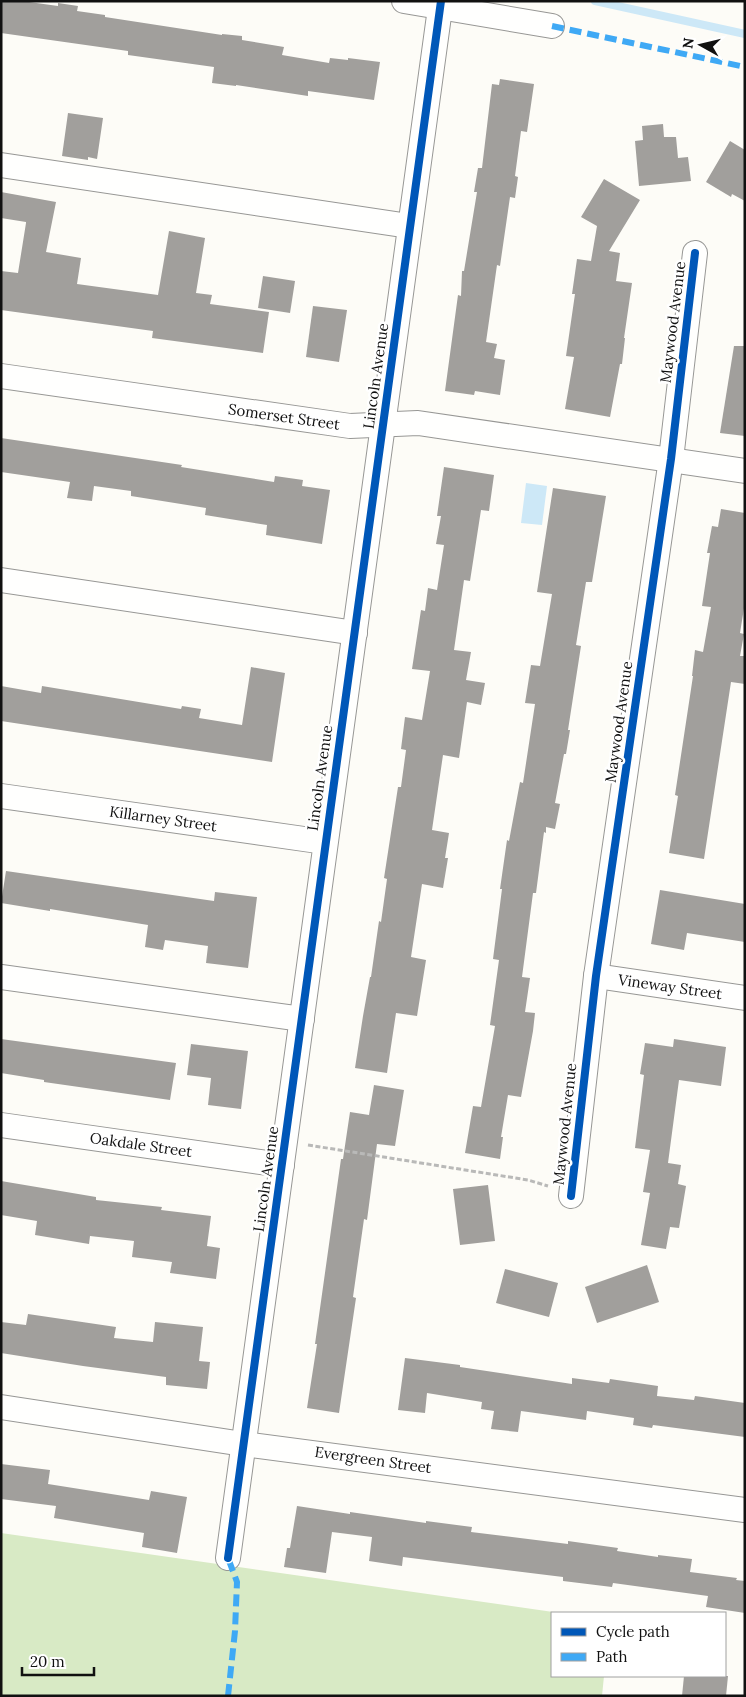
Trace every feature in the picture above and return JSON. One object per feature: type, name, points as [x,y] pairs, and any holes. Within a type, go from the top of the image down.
[{"type":"street","points":[[404,1],[440,5],[552,26]]},
{"type":"street","name":"Lincoln Avenue","points":[[228,1558],[440,5]]},
{"type":"street","points":[[1,165],[410,226]]},
{"type":"street","name":"Maywood Avenue","points":[[571,1196],[596,976],[671,459],[695,253]]},
{"type":"street","name":"Somerset Street","points":[[1,376],[350,426],[418,423],[745,471]]},
{"type":"street","points":[[1,580],[355,633]]},
{"type":"street","name":"Killarney Street","points":[[1,796],[325,842]]},
{"type":"street","name":"Vineway Street","points":[[596,976],[745,998]]},
{"type":"street","points":[[1,977],[302,1019]]},
{"type":"street","name":"Oakdale Street","points":[[1,1126],[282,1165]]},
{"type":"street","name":"Evergreen Street","points":[[1,1407],[243,1444],[745,1510]]},
{"type":"path","points":[[308,1145],[540,1182],[571,1196]]},
{"type":"green space","points":[[1,1533],[553,1612],[551,1612],[551,1677],[604,1677],[602,1696],[1,1696]]},
{"type":"water","points":[[526,483],[547,486],[542,525],[521,523]]},
{"type":"building","points":[[1,1],[22,1],[58,6],[58,3],[78,6],[77,11],[105,15],[105,17],[222,35],[242,36],[242,40],[284,47],[282,55],[329,63],[330,58],[380,62],[374,100],[308,91],[308,96],[212,83],[214,67],[128,55],[128,51],[1,33]]},
{"type":"building","points":[[500,79],[534,84],[527,132],[521,131],[515,176],[518,177],[515,198],[510,197],[500,266],[497,265],[486,342],[497,344],[494,358],[505,360],[500,395],[475,391],[474,395],[445,391],[458,295],[461,296],[462,271],[464,271],[477,192],[474,192],[478,168],[482,168],[492,84],[499,85]]},
{"type":"building","points":[[68,113],[103,118],[97,159],[88,157],[88,160],[62,156]]},
{"type":"building","points":[[663,124],[664,137],[676,137],[678,158],[688,157],[691,181],[639,186],[635,141],[643,140],[642,126]]},
{"type":"building","points":[[730,141],[745,150],[745,201],[732,194],[731,197],[706,182]]},
{"type":"building","points":[[604,179],[640,200],[609,251],[620,253],[616,281],[632,283],[622,364],[620,364],[610,417],[565,409],[574,357],[566,356],[575,294],[572,294],[577,259],[591,261],[597,226],[581,217]]},
{"type":"building","points":[[1,192],[56,202],[46,252],[81,258],[77,284],[158,295],[169,231],[205,238],[196,293],[212,295],[210,304],[269,312],[263,353],[152,338],[153,331],[1,310],[1,271],[18,273],[26,222],[1,218]]},
{"type":"building","points":[[263,276],[295,281],[290,313],[258,308]]},
{"type":"building","points":[[313,306],[347,310],[339,362],[306,357]]},
{"type":"building","points":[[734,346],[745,346],[745,436],[720,433]]},
{"type":"building","points":[[1,438],[182,465],[181,467],[274,482],[275,476],[303,480],[302,486],[330,490],[322,544],[266,535],[267,525],[205,515],[206,508],[131,496],[131,491],[94,486],[92,501],[67,498],[70,482],[1,472]]},
{"type":"building","points":[[444,467],[494,475],[489,511],[481,510],[470,581],[464,580],[454,650],[471,652],[466,680],[485,683],[481,705],[467,702],[459,758],[443,755],[432,830],[449,833],[445,858],[448,858],[443,888],[422,884],[411,957],[426,960],[417,1016],[396,1013],[387,1073],[355,1068],[379,921],[381,922],[387,879],[384,878],[398,787],[401,787],[406,750],[401,749],[405,717],[422,720],[430,671],[412,669],[421,610],[425,611],[428,588],[437,590],[444,545],[436,544],[441,516],[437,516]]},
{"type":"building","points":[[553,488],[606,496],[592,582],[586,582],[576,645],[581,646],[568,730],[570,730],[555,803],[560,804],[555,829],[546,827],[546,833],[544,832],[536,893],[533,893],[522,977],[530,978],[525,1012],[535,1013],[533,1031],[521,1097],[508,1095],[501,1137],[503,1137],[500,1159],[465,1153],[473,1106],[481,1107],[495,1026],[490,1025],[499,960],[493,959],[502,889],[500,889],[507,840],[509,841],[520,782],[523,783],[535,704],[525,703],[531,665],[540,666],[552,594],[537,592]]},
{"type":"building","points":[[721,509],[745,513],[745,602],[740,633],[744,634],[740,656],[745,656],[745,684],[731,682],[704,859],[669,853],[678,796],[675,795],[693,676],[695,650],[703,652],[711,607],[702,606],[710,553],[707,553],[712,526],[718,527]]},
{"type":"building","points":[[251,667],[285,673],[272,762],[1,721],[1,686],[41,693],[42,686],[181,709],[182,706],[201,709],[199,718],[242,725]]},
{"type":"building","points":[[6,871],[214,901],[215,892],[257,897],[248,968],[206,963],[208,946],[165,940],[163,950],[145,947],[148,925],[1,903]]},
{"type":"building","points":[[660,890],[745,904],[745,942],[687,933],[684,950],[651,944]]},
{"type":"building","points":[[1,1039],[176,1063],[170,1100],[44,1082],[44,1080],[1,1073]]},
{"type":"building","points":[[674,1039],[726,1047],[721,1086],[679,1080],[668,1163],[681,1165],[678,1184],[686,1186],[679,1228],[670,1227],[666,1249],[641,1245],[650,1193],[643,1192],[650,1150],[635,1148],[644,1075],[640,1074],[645,1043],[673,1047]]},
{"type":"building","points":[[191,1044],[248,1051],[241,1109],[208,1105],[211,1078],[187,1075]]},
{"type":"building","points":[[374,1085],[404,1090],[395,1146],[377,1144],[367,1220],[364,1219],[353,1297],[356,1298],[339,1413],[307,1408],[341,1159],[343,1159],[350,1112],[369,1115]]},
{"type":"building","points":[[1,1181],[96,1197],[96,1200],[162,1207],[161,1210],[211,1216],[207,1246],[220,1248],[216,1279],[170,1273],[172,1262],[132,1257],[134,1241],[90,1236],[89,1244],[35,1235],[37,1221],[1,1215]]},
{"type":"building","points":[[488,1185],[495,1241],[460,1245],[453,1189]]},
{"type":"building","points":[[647,1265],[659,1302],[597,1323],[585,1287]]},
{"type":"building","points":[[505,1269],[558,1283],[549,1317],[496,1303]]},
{"type":"building","points":[[28,1314],[116,1327],[114,1338],[153,1342],[155,1322],[203,1327],[199,1361],[210,1362],[207,1389],[166,1385],[166,1377],[1,1353],[1,1322],[26,1325]]},
{"type":"building","points":[[405,1358],[460,1365],[460,1367],[572,1384],[572,1378],[609,1383],[610,1379],[658,1386],[657,1396],[694,1400],[695,1396],[745,1403],[745,1437],[653,1425],[652,1428],[633,1425],[634,1418],[587,1411],[586,1420],[521,1411],[518,1432],[491,1429],[494,1411],[481,1409],[482,1402],[427,1393],[425,1413],[398,1410]]},
{"type":"building","points":[[1,1464],[50,1470],[48,1484],[149,1500],[151,1491],[187,1497],[177,1553],[142,1547],[144,1533],[54,1518],[56,1506],[1,1499]]},
{"type":"building","points":[[297,1506],[350,1514],[350,1512],[426,1523],[426,1521],[472,1527],[471,1532],[568,1544],[568,1541],[618,1548],[617,1551],[658,1557],[658,1555],[692,1559],[690,1572],[737,1578],[736,1580],[745,1581],[745,1613],[706,1607],[708,1596],[613,1583],[612,1587],[563,1581],[563,1577],[403,1557],[402,1566],[369,1561],[372,1537],[332,1532],[326,1573],[284,1567],[287,1548],[290,1548]]},
{"type":"building","points":[[728,1676],[726,1696],[682,1696],[684,1677]]},
{"type":"waterway","points":[[595,1],[745,34]]},
{"type":"marked path","points":[[552,26],[745,67]]},
{"type":"marked path","points":[[228,1558],[237,1582],[235,1631],[228,1696]]},
{"type":"cycle path","points":[[228,1558],[441,1]]},
{"type":"cycle path","points":[[571,1196],[596,976],[671,459],[695,253]]}]
